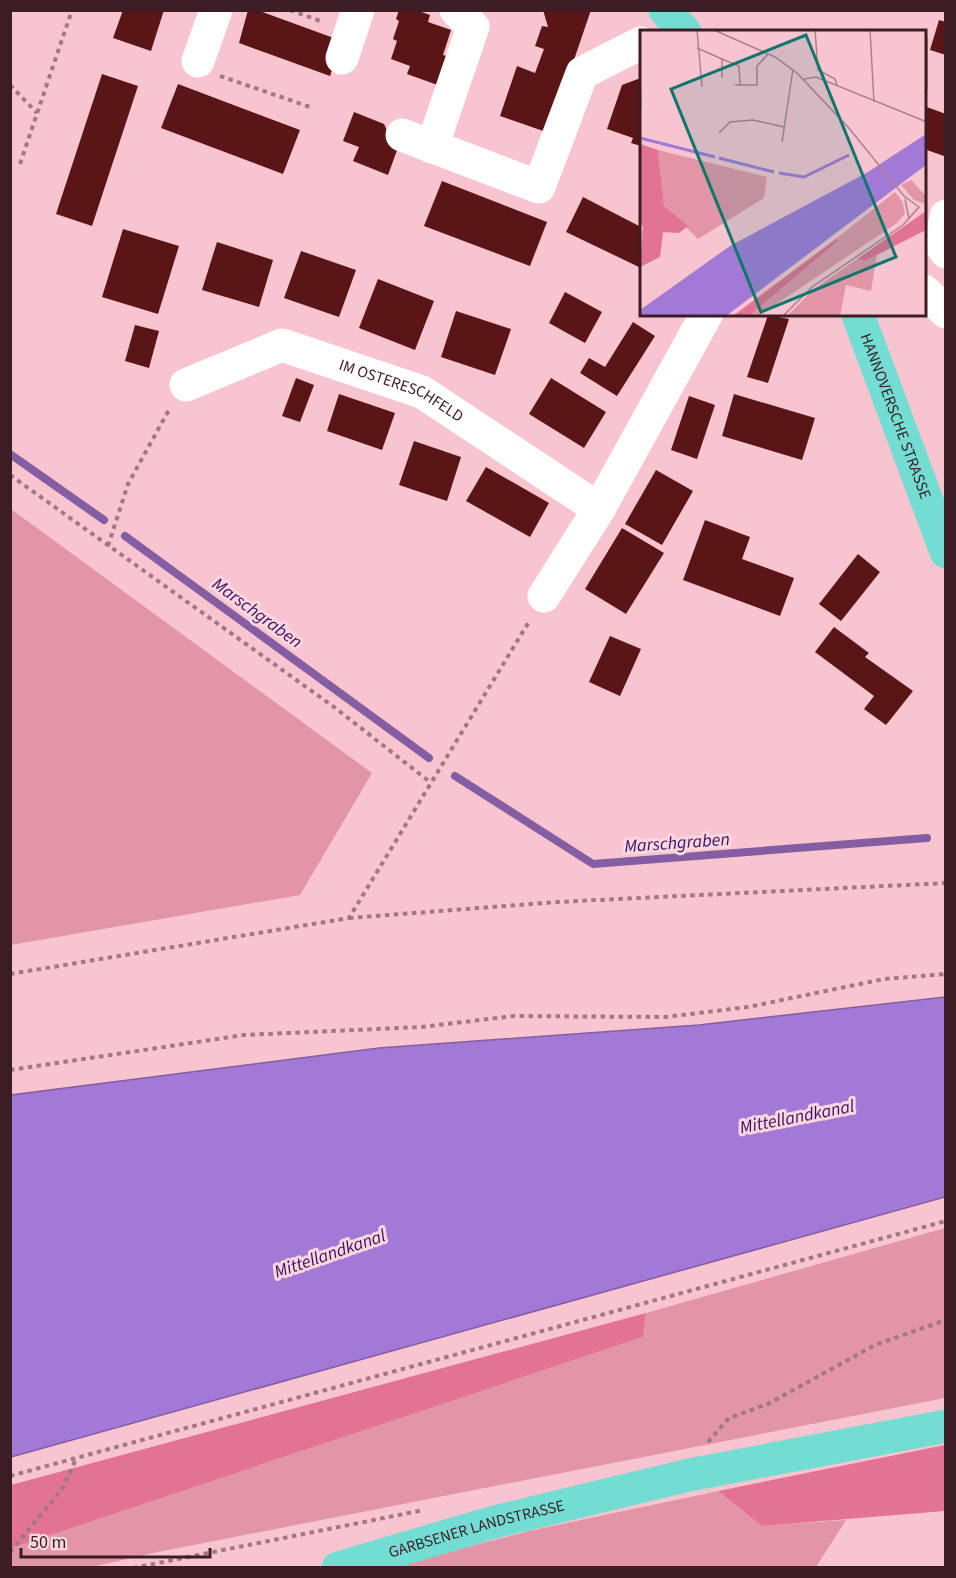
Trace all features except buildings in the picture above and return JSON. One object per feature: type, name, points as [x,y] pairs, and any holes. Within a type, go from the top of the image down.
[{"type":"main road","name":"HANNOVERSCHE STRASSE","points":[[858,316],[945,552]]},
{"type":"main road","name":"GARBSENER LANDSTRASSE","points":[[338,1568],[494,1522],[689,1475],[945,1426]]},
{"type":"street","points":[[198,61],[216,10]]},
{"type":"street","points":[[432,147],[473,27],[456,10]]},
{"type":"street","points":[[402,135],[539,187],[582,73],[640,44]]},
{"type":"street","points":[[945,216],[941,245],[945,252]]},
{"type":"street","points":[[926,293],[945,312]]},
{"type":"street","points":[[544,596],[599,509],[705,316]]},
{"type":"street","name":"IM OSTERESCHFELD","points":[[186,385],[282,345],[422,392],[599,509]]},
{"type":"path","points":[[20,164],[72,10]]},
{"type":"path","points":[[290,10],[350,34]]},
{"type":"path","points":[[198,61],[213,74],[313,108]]},
{"type":"path","points":[[10,86],[37,113]]},
{"type":"path","points":[[108,546],[128,484],[161,422],[186,385]]},
{"type":"path","points":[[10,475],[334,707],[430,782]]},
{"type":"path","points":[[349,918],[544,596]]},
{"type":"path","points":[[10,974],[349,918],[557,902],[945,883]]},
{"type":"path","points":[[10,1070],[244,1035],[421,1027],[514,1016],[665,1017],[748,1007],[884,979],[945,974]]},
{"type":"path","points":[[10,1476],[945,1221]]},
{"type":"path","points":[[702,1449],[729,1418],[768,1404],[875,1345],[945,1320]]},
{"type":"path","points":[[10,1552],[62,1489],[76,1458]]},
{"type":"shaded area","points":[[11,509],[372,773],[300,895],[11,945]]},
{"type":"shaded area","points":[[945,1228],[945,1398],[158,1552],[92,1567],[11,1567],[10,1548],[643,1337],[646,1313]]},
{"type":"shaded area","points":[[646,1313],[643,1337],[11,1548],[11,1485]]},
{"type":"shaded area","points":[[945,1445],[945,1511],[762,1526],[718,1491]]},
{"type":"shaded area","points":[[718,1491],[762,1526],[846,1520],[816,1567],[385,1568],[529,1531]]},
{"type":"water","name":"Mittellandkanal","points":[[945,997],[945,1197],[11,1457],[11,1095],[379,1048],[699,1025]]},
{"type":"waterway","name":"Marschgraben","points":[[10,454],[104,520]]},
{"type":"waterway","name":"Marschgraben","points":[[125,536],[429,758]]},
{"type":"waterway","name":"Marschgraben","points":[[455,776],[593,864],[927,838]]}]
